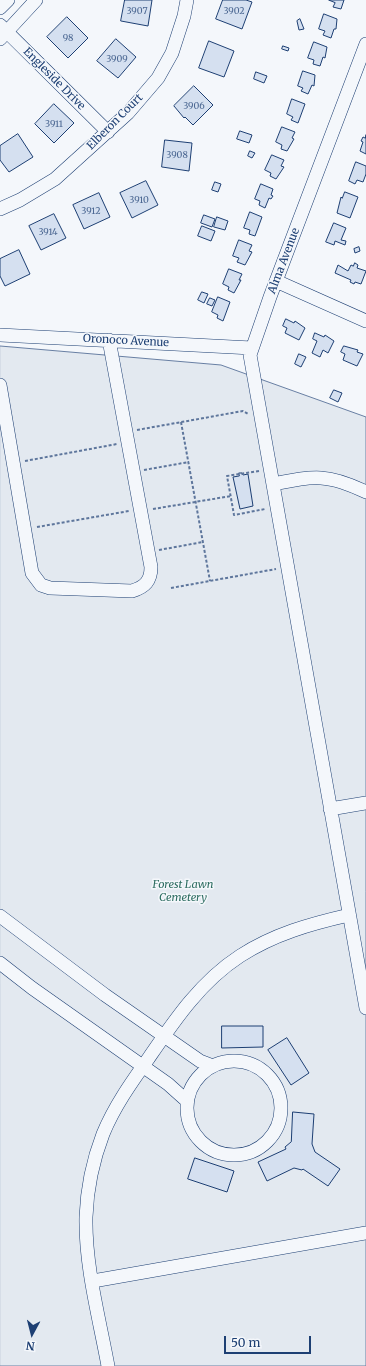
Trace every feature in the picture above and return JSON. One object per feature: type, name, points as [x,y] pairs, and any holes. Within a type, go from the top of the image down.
[{"type":"street","points":[[0,8],[8,0]]},
{"type":"street","points":[[2,32],[36,0]]},
{"type":"street","name":"Elberon Court","points":[[0,210],[55,179],[128,113],[158,78],[172,53],[184,16],[187,0]]},
{"type":"street","name":"Engleside Drive","points":[[2,32],[108,132]]},
{"type":"street","name":"Alma Avenue","points":[[366,44],[276,281],[252,348],[250,362],[366,1008]]},
{"type":"street","points":[[276,281],[366,321]]},
{"type":"street","name":"Oronoco Avenue","points":[[0,335],[252,348]]},
{"type":"street","points":[[0,385],[32,573],[41,585],[50,588],[132,591],[140,589],[148,583],[151,575],[109,340]]},
{"type":"street","points":[[273,484],[304,478],[325,477],[342,481],[366,492]]},
{"type":"street","points":[[330,809],[366,804]]},
{"type":"street","points":[[108,1366],[87,1242],[86,1216],[95,1159],[104,1133],[124,1094],[164,1036],[202,987],[239,957],[280,934],[318,922],[349,915]]},
{"type":"street","points":[[0,916],[105,995],[200,1061],[213,1066]]},
{"type":"street","points":[[0,963],[32,988],[168,1084],[187,1101]]},
{"type":"street","points":[[240,1061],[253,1065],[269,1078],[279,1096],[281,1109],[278,1123],[272,1135],[262,1145],[243,1153],[223,1153],[210,1148],[199,1139],[191,1128],[187,1115],[187,1101],[196,1080],[213,1066],[226,1062],[240,1061]]},
{"type":"street","points":[[93,1281],[366,1233]]},
{"type":"path","points":[[14,463],[127,437],[182,422],[243,411],[262,423]]},
{"type":"path","points":[[182,422],[210,581]]},
{"type":"path","points":[[133,472],[188,462]]},
{"type":"path","points":[[270,468],[227,476],[234,515],[277,507]]},
{"type":"path","points":[[25,529],[231,496]]},
{"type":"path","points":[[148,552],[203,542]]},
{"type":"path","points":[[171,588],[287,567]]},
{"type":"green space","name":"Forest Lawn Cemetery","points":[[0,346],[221,365],[366,417],[366,1366],[0,1366]]},
{"type":"building","points":[[125,0],[152,0],[148,26],[121,21]]},
{"type":"building","points":[[223,0],[246,0],[252,2],[242,29],[216,19]]},
{"type":"building","points":[[329,0],[344,0],[341,9],[333,7],[335,3]]},
{"type":"building","points":[[324,14],[337,19],[336,29],[334,29],[331,38],[323,35],[325,31],[319,29]]},
{"type":"building","points":[[67,17],[88,38],[68,58],[47,37]]},
{"type":"building","points":[[300,19],[304,29],[299,30],[297,21]]},
{"type":"building","points":[[116,39],[136,57],[118,78],[97,61]]},
{"type":"building","points":[[209,41],[234,51],[224,77],[199,68]]},
{"type":"building","points":[[314,42],[327,47],[325,58],[323,57],[320,66],[313,64],[314,60],[308,58]]},
{"type":"building","points":[[283,46],[289,48],[288,51],[282,49]]},
{"type":"building","points":[[303,71],[315,75],[314,86],[312,85],[308,94],[301,91],[303,88],[298,86]]},
{"type":"building","points":[[256,72],[267,76],[264,83],[254,79]]},
{"type":"building","points":[[194,86],[213,105],[193,125],[185,117],[184,118],[174,106]]},
{"type":"building","points":[[292,99],[305,104],[298,123],[291,120],[293,117],[287,114]]},
{"type":"building","points":[[54,104],[74,123],[54,143],[35,124]]},
{"type":"building","points":[[282,127],[295,132],[292,138],[294,139],[287,151],[281,149],[282,145],[276,142]]},
{"type":"building","points":[[240,131],[252,135],[249,143],[237,139]]},
{"type":"building","points":[[18,134],[33,157],[9,172],[0,160],[0,146]]},
{"type":"building","points":[[366,135],[366,154],[360,151],[363,142],[361,141]]},
{"type":"building","points":[[165,140],[192,143],[189,171],[162,167]]},
{"type":"building","points":[[250,151],[255,153],[252,158],[248,156]]},
{"type":"building","points":[[272,155],[284,160],[281,166],[284,167],[276,179],[270,176],[271,173],[265,170]]},
{"type":"building","points":[[356,162],[366,166],[366,174],[363,182],[357,180],[355,184],[349,181]]},
{"type":"building","points":[[146,181],[158,205],[132,218],[120,193]]},
{"type":"building","points":[[215,182],[221,184],[218,192],[212,190]]},
{"type":"building","points":[[261,184],[273,189],[271,195],[273,196],[271,199],[269,198],[265,208],[259,205],[260,201],[255,199]]},
{"type":"building","points":[[345,192],[358,197],[350,218],[337,213],[341,197],[342,198]]},
{"type":"building","points":[[99,193],[110,217],[84,229],[73,205]]},
{"type":"building","points":[[250,212],[262,217],[255,236],[249,234],[250,230],[244,228]]},
{"type":"building","points":[[54,214],[66,238],[41,250],[29,226]]},
{"type":"building","points":[[204,215],[215,219],[212,227],[201,223]]},
{"type":"building","points":[[217,217],[228,221],[225,230],[214,227]]},
{"type":"building","points":[[334,223],[346,228],[341,240],[346,241],[345,245],[335,241],[334,245],[326,242]]},
{"type":"building","points":[[202,226],[215,231],[211,241],[198,236]]},
{"type":"building","points":[[239,240],[252,245],[249,251],[252,252],[245,265],[237,262],[239,258],[233,256]]},
{"type":"building","points":[[359,247],[360,251],[355,253],[354,249]]},
{"type":"building","points":[[19,250],[30,274],[5,286],[0,276],[0,259]]},
{"type":"building","points":[[355,263],[358,265],[357,268],[366,271],[361,284],[355,282],[354,284],[350,282],[351,280],[335,273],[338,265],[348,271],[351,265],[353,266]]},
{"type":"building","points":[[229,269],[242,274],[239,280],[241,280],[234,293],[228,290],[229,287],[223,284]]},
{"type":"building","points":[[202,292],[208,294],[204,303],[198,300]]},
{"type":"building","points":[[218,297],[230,302],[223,321],[217,318],[218,315],[212,312]]},
{"type":"building","points":[[210,298],[215,300],[212,306],[207,304]]},
{"type":"building","points":[[286,319],[294,323],[295,321],[305,328],[299,340],[285,333],[287,328],[283,326]]},
{"type":"building","points":[[315,333],[324,337],[325,335],[334,341],[328,353],[323,350],[320,357],[312,353],[317,341],[313,339]]},
{"type":"building","points":[[344,346],[358,350],[357,352],[363,354],[357,366],[343,360],[345,354],[341,352]]},
{"type":"building","points":[[299,354],[306,357],[301,367],[295,364]]},
{"type":"building","points":[[334,390],[342,393],[338,402],[330,398]]},
{"type":"building","points":[[239,473],[242,473],[243,475],[248,474],[253,506],[240,509],[233,477],[239,476]]},
{"type":"building","points":[[222,1026],[263,1026],[263,1047],[222,1048]]},
{"type":"building","points":[[287,1038],[309,1073],[291,1085],[268,1050]]},
{"type":"building","points":[[293,1112],[314,1114],[312,1144],[315,1152],[340,1169],[328,1186],[303,1169],[294,1168],[267,1181],[258,1162],[286,1149],[285,1147],[291,1142]]},
{"type":"building","points":[[195,1158],[234,1171],[227,1192],[188,1179]]}]
